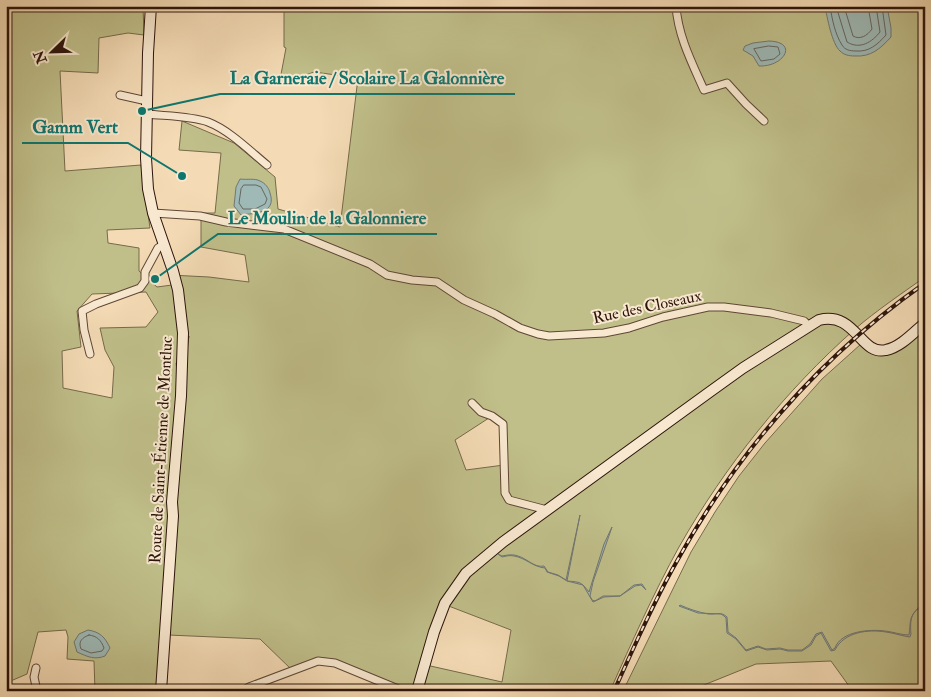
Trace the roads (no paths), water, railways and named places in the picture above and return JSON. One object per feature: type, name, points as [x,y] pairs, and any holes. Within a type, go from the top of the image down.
[{"type":"main road","name":"Route de Saint-Étienne de Montluc","points":[[151,6],[146,158],[148,189],[153,213],[178,290],[183,333],[161,691]]},
{"type":"main road","points":[[417,691],[434,632],[445,603],[466,573],[493,550],[727,379],[808,325],[819,320],[833,318],[847,324],[873,349],[886,350],[897,346],[925,323]]},
{"type":"street","points":[[676,6],[677,22],[704,90],[727,83],[764,121]]},
{"type":"street","points":[[120,95],[147,101]]},
{"type":"street","points":[[147,114],[201,120],[210,123],[238,141],[267,165]]},
{"type":"street","name":"Rue des Closeaux","points":[[153,213],[200,216],[250,226],[268,226],[284,229],[370,264],[387,275],[437,282],[464,300],[520,328],[549,336],[604,333],[708,307],[724,307],[771,313],[804,321],[808,325]]},
{"type":"street","points":[[90,354],[82,312],[96,304],[140,288],[145,281],[145,272],[158,248],[164,244]]},
{"type":"street","points":[[472,403],[481,412],[492,416],[503,424],[506,494],[509,500],[547,510]]},
{"type":"street","points":[[243,691],[249,687],[318,662],[335,663],[403,691]]},
{"type":"street","points":[[36,668],[34,677],[37,691]]},
{"type":"water","points":[[825,6],[887,6],[891,37],[871,54],[851,56],[845,54],[837,48],[830,30]]},
{"type":"water","points":[[769,41],[784,45],[786,50],[781,59],[775,63],[759,66],[753,56],[743,50],[745,46],[753,43]]},
{"type":"water","points":[[240,179],[253,179],[264,183],[269,191],[271,200],[267,209],[258,213],[241,215],[234,206],[236,187]]},
{"type":"water","points":[[580,515],[567,581],[547,572],[545,568],[537,566],[544,566],[548,572],[558,575],[566,580]]},
{"type":"water","points":[[612,527],[590,596],[595,601],[603,596],[620,596],[604,597],[593,602],[583,585],[589,592],[604,544]]},
{"type":"water","points":[[498,554],[502,556],[522,557],[532,564],[518,557],[502,557]]},
{"type":"water","points":[[642,584],[646,590],[641,585],[635,586],[620,596],[634,585]]},
{"type":"water","points":[[680,605],[694,610],[705,613],[698,613]]},
{"type":"water","points":[[721,614],[727,617],[728,632],[736,638],[746,650],[758,646],[766,649],[802,650],[810,644],[816,634],[822,632],[832,650],[843,638],[857,632],[879,630],[909,635],[912,617],[910,637],[879,631],[857,633],[844,639],[835,650],[831,651],[821,633],[816,636],[811,645],[802,651],[767,650],[758,647],[746,651],[736,639],[727,633],[726,618]]},
{"type":"water","points":[[88,630],[96,632],[106,641],[110,648],[105,656],[91,657],[77,652],[74,642],[79,634]]},
{"type":"railway","points":[[614,691],[652,609],[677,561],[701,520],[755,444],[817,374],[887,311],[925,283]]},
{"type":"place","name":"La Garneraie / Scolaire La Galonnière","points":[[142,111]]},
{"type":"place","name":"Gamm Vert","points":[[182,176]]},
{"type":"place","name":"Le Moulin de la Galonniere","points":[[155,279]]}]
